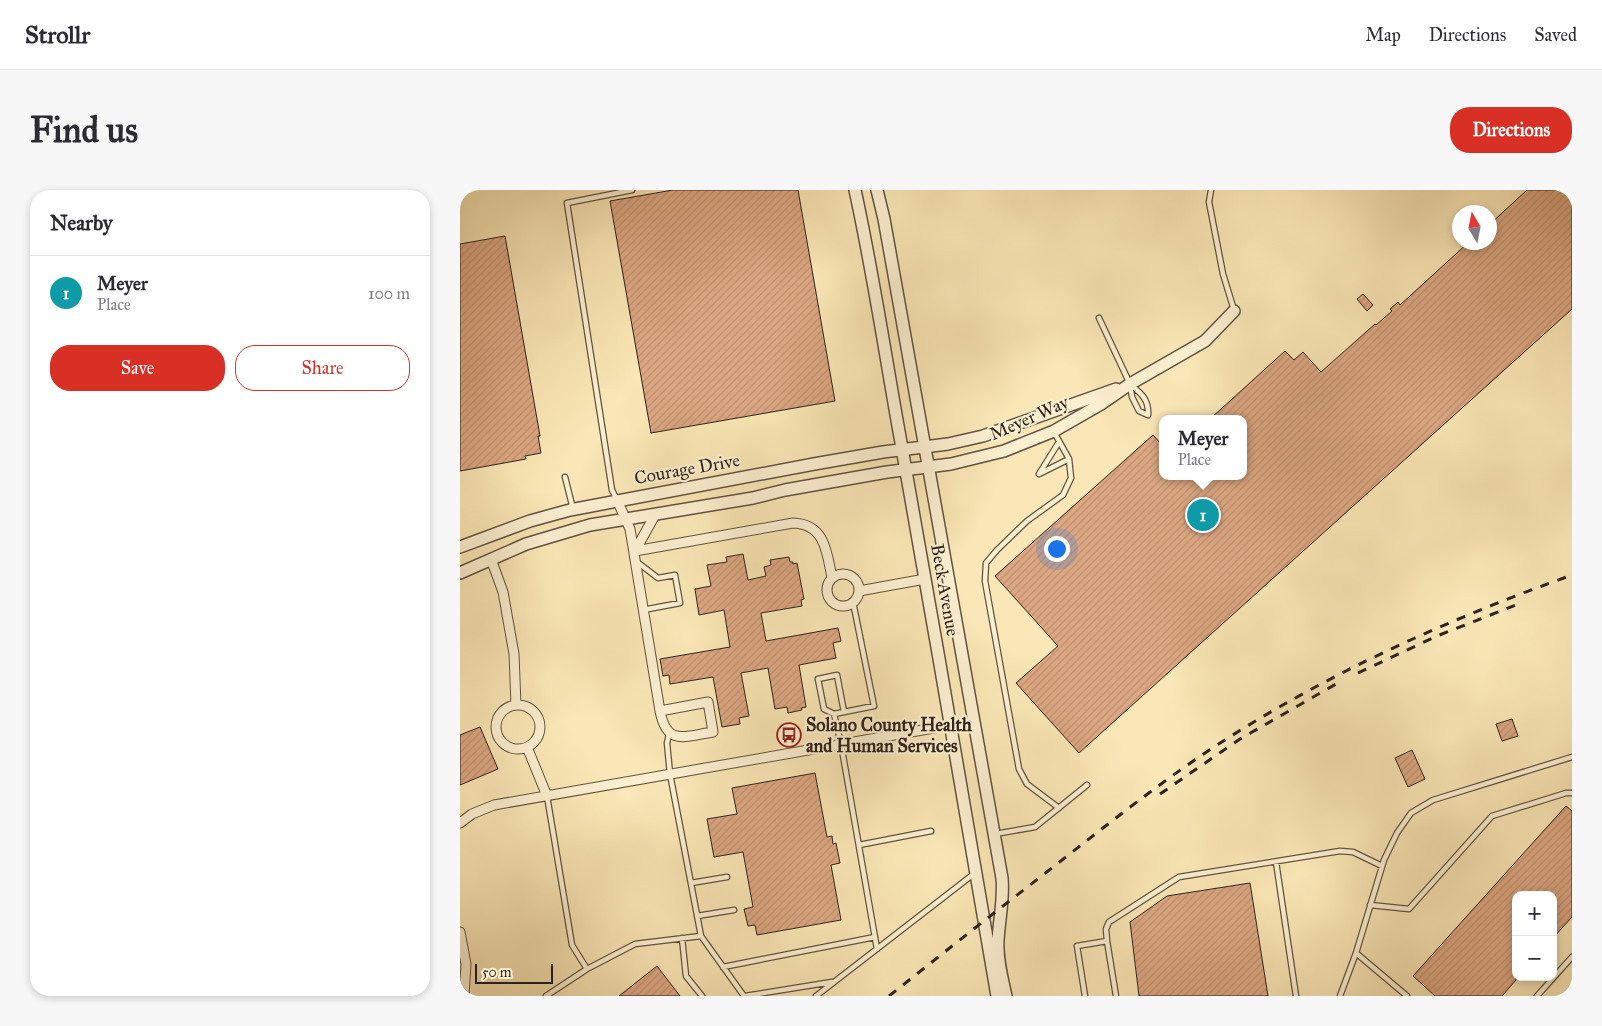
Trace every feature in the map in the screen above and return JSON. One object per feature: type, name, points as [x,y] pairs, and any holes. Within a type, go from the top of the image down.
[{"type":"street","name":"Beck Avenue","points":[[855,190],[865,235],[951,725],[996,996]]},
{"type":"street","name":"Beck Avenue","points":[[877,190],[884,219],[994,834],[1003,897],[998,943],[1006,996]]},
{"type":"street","name":"Meyer Way","points":[[906,470],[951,464],[1004,451],[1054,431],[1205,341],[1234,311]]},
{"type":"street","name":"Meyer Way","points":[[925,446],[984,436],[1130,384]]},
{"type":"street","name":"Courage Drive","points":[[460,547],[530,521],[573,509],[925,446]]},
{"type":"street","points":[[460,573],[526,544],[590,525],[655,516],[753,498],[785,490],[906,470]]},
{"type":"street","points":[[617,500],[630,529],[635,551],[643,610],[660,711],[663,724],[669,734],[678,738],[713,732],[708,702],[660,711]]},
{"type":"street","points":[[635,551],[655,516]]},
{"type":"street","points":[[635,551],[801,523],[809,525],[816,530],[822,540],[832,578]]},
{"type":"street","points":[[491,559],[503,592],[514,654],[516,705]]},
{"type":"street","points":[[842,574],[852,577],[856,581],[859,591],[853,602],[844,606],[831,600],[828,596],[827,586],[832,578],[842,574]]},
{"type":"street","points":[[859,591],[925,579]]},
{"type":"street","points":[[516,705],[525,706],[532,711],[538,718],[540,726],[539,734],[534,742],[527,747],[519,749],[503,744],[498,737],[496,728],[497,720],[501,713],[516,705]]},
{"type":"street","points":[[460,823],[472,814],[494,805],[951,725]]},
{"type":"street","points":[[527,747],[547,796]]},
{"type":"street","points":[[460,932],[466,964],[464,996]]},
{"type":"lane","points":[[617,500],[612,490],[567,202],[632,190]]},
{"type":"lane","points":[[1211,190],[1209,202],[1223,274],[1234,311]]},
{"type":"lane","points":[[1099,318],[1130,384],[1132,397],[1140,411],[1148,415],[1149,406],[1141,393],[1130,384]]},
{"type":"lane","points":[[1054,431],[1069,459],[1071,478],[1063,495],[1028,521],[996,550],[986,563],[984,581],[1019,769],[1027,784],[1059,808]]},
{"type":"lane","points":[[1059,442],[1040,474],[1069,459]]},
{"type":"lane","points":[[565,477],[573,509]]},
{"type":"lane","points":[[636,562],[658,578],[675,575],[680,603],[643,610]]},
{"type":"lane","points":[[844,712],[838,674],[818,679],[824,709],[834,714],[844,712],[874,706],[853,602]]},
{"type":"lane","points":[[834,714],[877,949]]},
{"type":"lane","points":[[669,734],[667,743],[670,774],[701,936],[745,996],[835,981]]},
{"type":"lane","points":[[1340,996],[1356,954],[1382,866],[1397,833],[1412,813],[1433,800],[1572,757]]},
{"type":"lane","points":[[994,834],[1035,827],[1087,785]]},
{"type":"lane","points":[[1370,905],[1410,909],[1492,816],[1566,793],[1572,793]]},
{"type":"lane","points":[[547,796],[572,945],[587,969]]},
{"type":"lane","points":[[859,845],[930,831]]},
{"type":"lane","points":[[1116,996],[1107,942],[1106,929],[1109,922],[1179,877],[1340,851],[1352,852],[1382,866]]},
{"type":"lane","points":[[1276,862],[1296,996]]},
{"type":"lane","points":[[816,996],[975,873]]},
{"type":"lane","points":[[691,883],[727,877]]},
{"type":"lane","points":[[697,916],[734,910]]},
{"type":"lane","points":[[546,996],[587,969],[635,944],[701,936]]},
{"type":"lane","points":[[723,967],[875,937]]},
{"type":"lane","points":[[682,938],[686,976],[702,996]]},
{"type":"lane","points":[[1085,996],[1077,946],[1107,942]]},
{"type":"lane","points":[[1356,954],[1407,996]]},
{"type":"lane","points":[[1537,996],[1572,957]]},
{"type":"building","points":[[673,190],[798,190],[835,401],[651,433],[610,201]]},
{"type":"building","points":[[1527,190],[1572,190],[1572,309],[1079,753],[1016,683],[1058,646],[995,576],[1153,435],[1159,442],[1159,480],[1247,480],[1247,415],[1214,415],[1285,351],[1294,360],[1303,352],[1321,372],[1392,311],[1390,309],[1398,302],[1400,305],[1460,250],[1497,250],[1497,218]]},
{"type":"building","points":[[505,236],[540,436],[538,436],[541,453],[525,456],[526,459],[460,471],[460,244]]},
{"type":"building","points":[[1363,294],[1373,305],[1367,311],[1357,299]]},
{"type":"building","points":[[743,554],[748,580],[766,576],[764,567],[771,565],[770,560],[789,557],[790,562],[793,562],[793,564],[797,563],[804,599],[801,600],[802,606],[761,613],[766,641],[838,628],[841,641],[833,643],[836,658],[799,665],[806,707],[801,708],[802,710],[788,713],[787,707],[775,709],[768,668],[741,673],[749,716],[739,718],[740,724],[722,727],[713,677],[670,684],[669,675],[663,676],[660,659],[730,647],[724,610],[699,615],[695,589],[711,586],[707,565],[727,562],[726,557]]},
{"type":"building","points":[[1512,719],[1518,736],[1502,741],[1496,724]]},
{"type":"building","points":[[480,727],[498,769],[460,785],[460,735]]},
{"type":"building","points":[[1412,750],[1425,779],[1408,787],[1395,758]]},
{"type":"building","points":[[815,773],[827,837],[832,836],[833,844],[836,843],[840,863],[831,865],[841,920],[757,935],[755,925],[748,926],[744,909],[753,907],[743,852],[714,857],[707,819],[737,814],[732,788]]},
{"type":"building","points":[[1566,806],[1572,811],[1572,917],[1557,934],[1557,891],[1512,891],[1512,981],[1515,981],[1502,996],[1435,996],[1413,976]]},
{"type":"building","points":[[1250,883],[1268,996],[1139,996],[1130,922],[1167,896]]},
{"type":"building","points":[[657,966],[680,996],[619,996]]},
{"type":"railway","points":[[889,996],[1136,802],[1228,738],[1310,690],[1395,647],[1483,609],[1572,575]]},
{"type":"railway","points":[[1358,673],[1437,636],[1521,603]]},
{"type":"railway","points":[[1160,794],[1240,739],[1336,684]]},
{"type":"place","name":"Meyer","points":[[1203,515]]},
{"type":"place","name":"Solano County Health and Human Services","points":[[789,735]]}]
